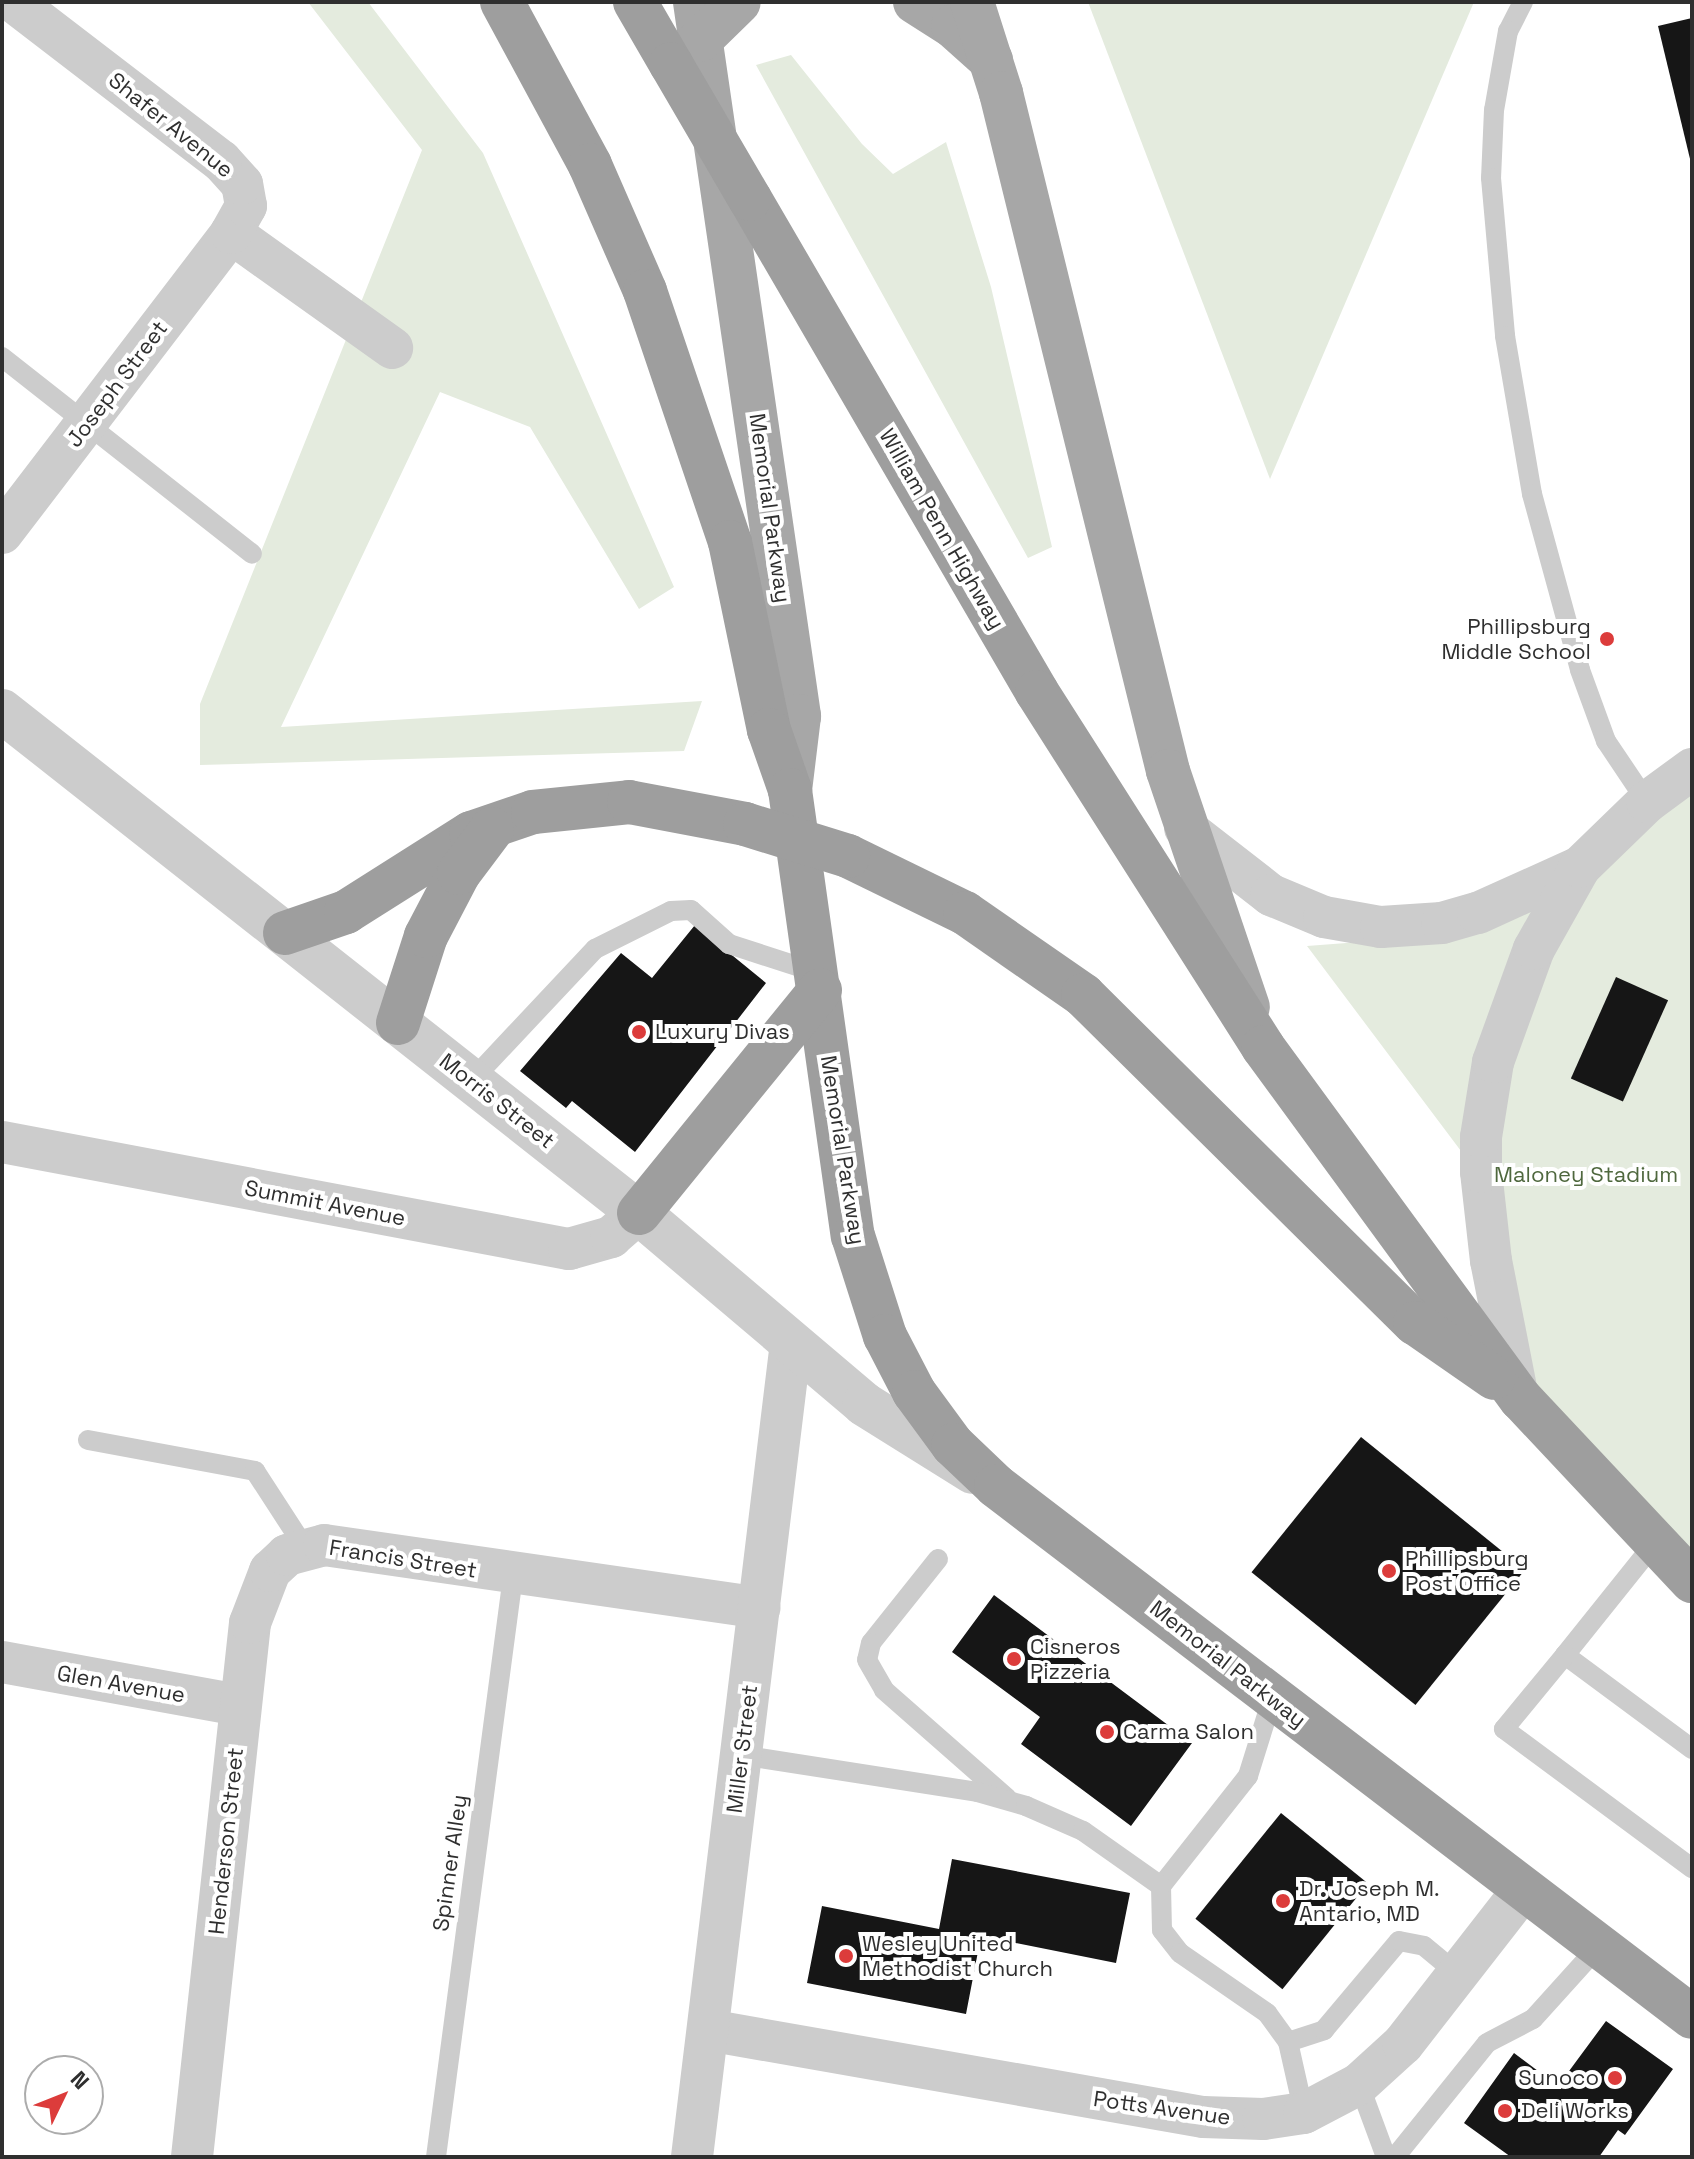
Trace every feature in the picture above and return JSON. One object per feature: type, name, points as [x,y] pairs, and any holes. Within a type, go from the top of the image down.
[{"type":"highway","points":[[502,2],[590,165],[670,354],[730,542],[769,730],[790,790]]},
{"type":"highway","name":"William Penn Highway","points":[[635,2],[689,36],[750,199],[1045,704],[1263,1047]]},
{"type":"highway","name":"Memorial Parkway","points":[[790,790],[819,982],[847,1205],[873,1302],[914,1392],[953,1445],[996,1486],[1692,2017]]},
{"type":"highway","points":[[285,933],[346,912],[446,847],[499,822],[597,802],[667,806],[745,824],[848,856],[965,913],[1083,995],[1415,1323],[1517,1393]]},
{"type":"highway","points":[[398,1023],[426,936],[459,873],[499,822]]},
{"type":"highway","points":[[639,1213],[819,982]]},
{"type":"highway","points":[[1263,1047],[1517,1393],[1653,1545],[1692,1581]]},
{"type":"main road","points":[[689,36],[739,2]]},
{"type":"main road","points":[[915,2],[953,26],[991,60]]},
{"type":"main road","points":[[972,2],[991,60],[1185,828],[1263,1047]]},
{"type":"main road","name":"Memorial Parkway","points":[[689,36],[799,716],[790,790]]},
{"type":"street","name":"Shafer Avenue","points":[[14,2],[221,161],[242,184],[246,206],[231,233]]},
{"type":"street","points":[[231,233],[392,348]]},
{"type":"street","name":"Joseph Street","points":[[2,533],[231,233]]},
{"type":"street","name":"Morris Street","points":[[2,711],[639,1213],[884,1418],[996,1486]]},
{"type":"street","points":[[1517,1393],[1485,1212],[1481,1137],[1485,1101],[1519,983],[1580,867],[1647,802],[1692,769]]},
{"type":"street","points":[[1185,828],[1271,895],[1324,917],[1381,927],[1442,923],[1478,913],[1580,867]]},
{"type":"street","name":"Summit Avenue","points":[[2,1142],[569,1249],[611,1237],[639,1213]]},
{"type":"street","name":"Miller Street","points":[[692,2157],[791,1342]]},
{"type":"street","name":"Francis Street","points":[[305,1548],[354,1549],[513,1576],[759,1608]]},
{"type":"street","name":"Henderson Street","points":[[192,2157],[239,1705],[258,1594],[270,1571],[287,1555],[305,1548]]},
{"type":"street","name":"Glen Avenue","points":[[2,1662],[239,1705]]},
{"type":"street","name":"Potts Avenue","points":[[708,2030],[1203,2117],[1263,2119],[1304,2113],[1359,2084],[1403,2044],[1523,1890]]},
{"type":"lane","points":[[1523,2],[1508,31],[1494,110],[1491,178],[1505,336],[1532,494],[1580,670],[1606,741],[1647,802]]},
{"type":"lane","points":[[2,357],[252,554]]},
{"type":"lane","points":[[471,1081],[595,949],[671,911],[691,910],[729,944],[819,982]]},
{"type":"lane","name":"Francis Street","points":[[88,1440],[255,1471],[305,1548]]},
{"type":"lane","points":[[1653,1545],[1504,1729],[1692,1868]]},
{"type":"lane","points":[[938,1559],[871,1643],[867,1660],[884,1690],[1011,1802]]},
{"type":"lane","name":"Spinner Alley","points":[[436,2157],[513,1576]]},
{"type":"lane","points":[[1565,1655],[1692,1749]]},
{"type":"lane","points":[[1272,1699],[1248,1776],[1161,1886],[1162,1930],[1180,1953],[1267,2013],[1288,2042],[1304,2113]]},
{"type":"lane","points":[[741,1755],[977,1792],[1011,1802],[1083,1831],[1161,1886]]},
{"type":"lane","points":[[1288,2042],[1324,2030],[1399,1941],[1424,1946],[1459,1975]]},
{"type":"lane","points":[[1395,2157],[1487,2043],[1533,2019],[1599,1946]]},
{"type":"lane","points":[[1359,2084],[1386,2157]]},
{"type":"green space","points":[[308,2],[368,2],[483,153],[674,587],[639,609],[530,427],[440,392],[281,727],[702,701],[684,751],[200,765],[200,704],[422,150]]},
{"type":"green space","points":[[1088,2],[1474,2],[1270,479]]},
{"type":"green space","points":[[791,55],[862,144],[893,174],[946,142],[991,287],[1052,547],[1028,558],[756,65]]},
{"type":"green space","name":"Maloney Stadium","points":[[1692,769],[1692,1581],[1521,1399],[1482,1179],[1307,946],[1425,937],[1565,893]]},
{"type":"building","points":[[1692,18],[1692,163],[1691,163],[1658,26]]},
{"type":"building","name":"Luxury Divas","points":[[695,925],[766,983],[635,1152],[572,1101],[566,1108],[520,1071],[621,953],[652,978]]},
{"type":"building","points":[[1616,977],[1668,1000],[1623,1102],[1571,1078]]},
{"type":"building","name":"Phillipsburg Post Office","points":[[1361,1437],[1525,1570],[1415,1705],[1251,1572]]},
{"type":"building","points":[[994,1595],[1192,1743],[1131,1826],[1021,1744],[1040,1717],[952,1652]]},
{"type":"building","name":"Dr. Joseph M. Antario, MD","points":[[1281,1813],[1368,1883],[1282,1989],[1195,1919]]},
{"type":"building","points":[[952,1859],[1130,1893],[1116,1963],[981,1936],[966,2014],[807,1983],[822,1906],[939,1929]]},
{"type":"building","points":[[1606,2021],[1673,2069],[1625,2135],[1618,2130],[1599,2157],[1511,2157],[1464,2123],[1514,2053],[1558,2086]]},
{"type":"place","name":"Phillipsburg Middle School","points":[[1607,639]]},
{"type":"place","name":"Luxury Divas","points":[[639,1032]]},
{"type":"place","name":"Phillipsburg Post Office","points":[[1389,1571]]},
{"type":"place","name":"Cisneros Pizzeria","points":[[1014,1659]]},
{"type":"place","name":"Carma Salon","points":[[1107,1732]]},
{"type":"place","name":"Dr. Joseph M. Antario, MD","points":[[1283,1901]]},
{"type":"place","name":"Wesley United Methodist Church","points":[[846,1956]]},
{"type":"place","name":"Sunoco","points":[[1615,2078]]},
{"type":"place","name":"Deli Works","points":[[1505,2111]]}]
